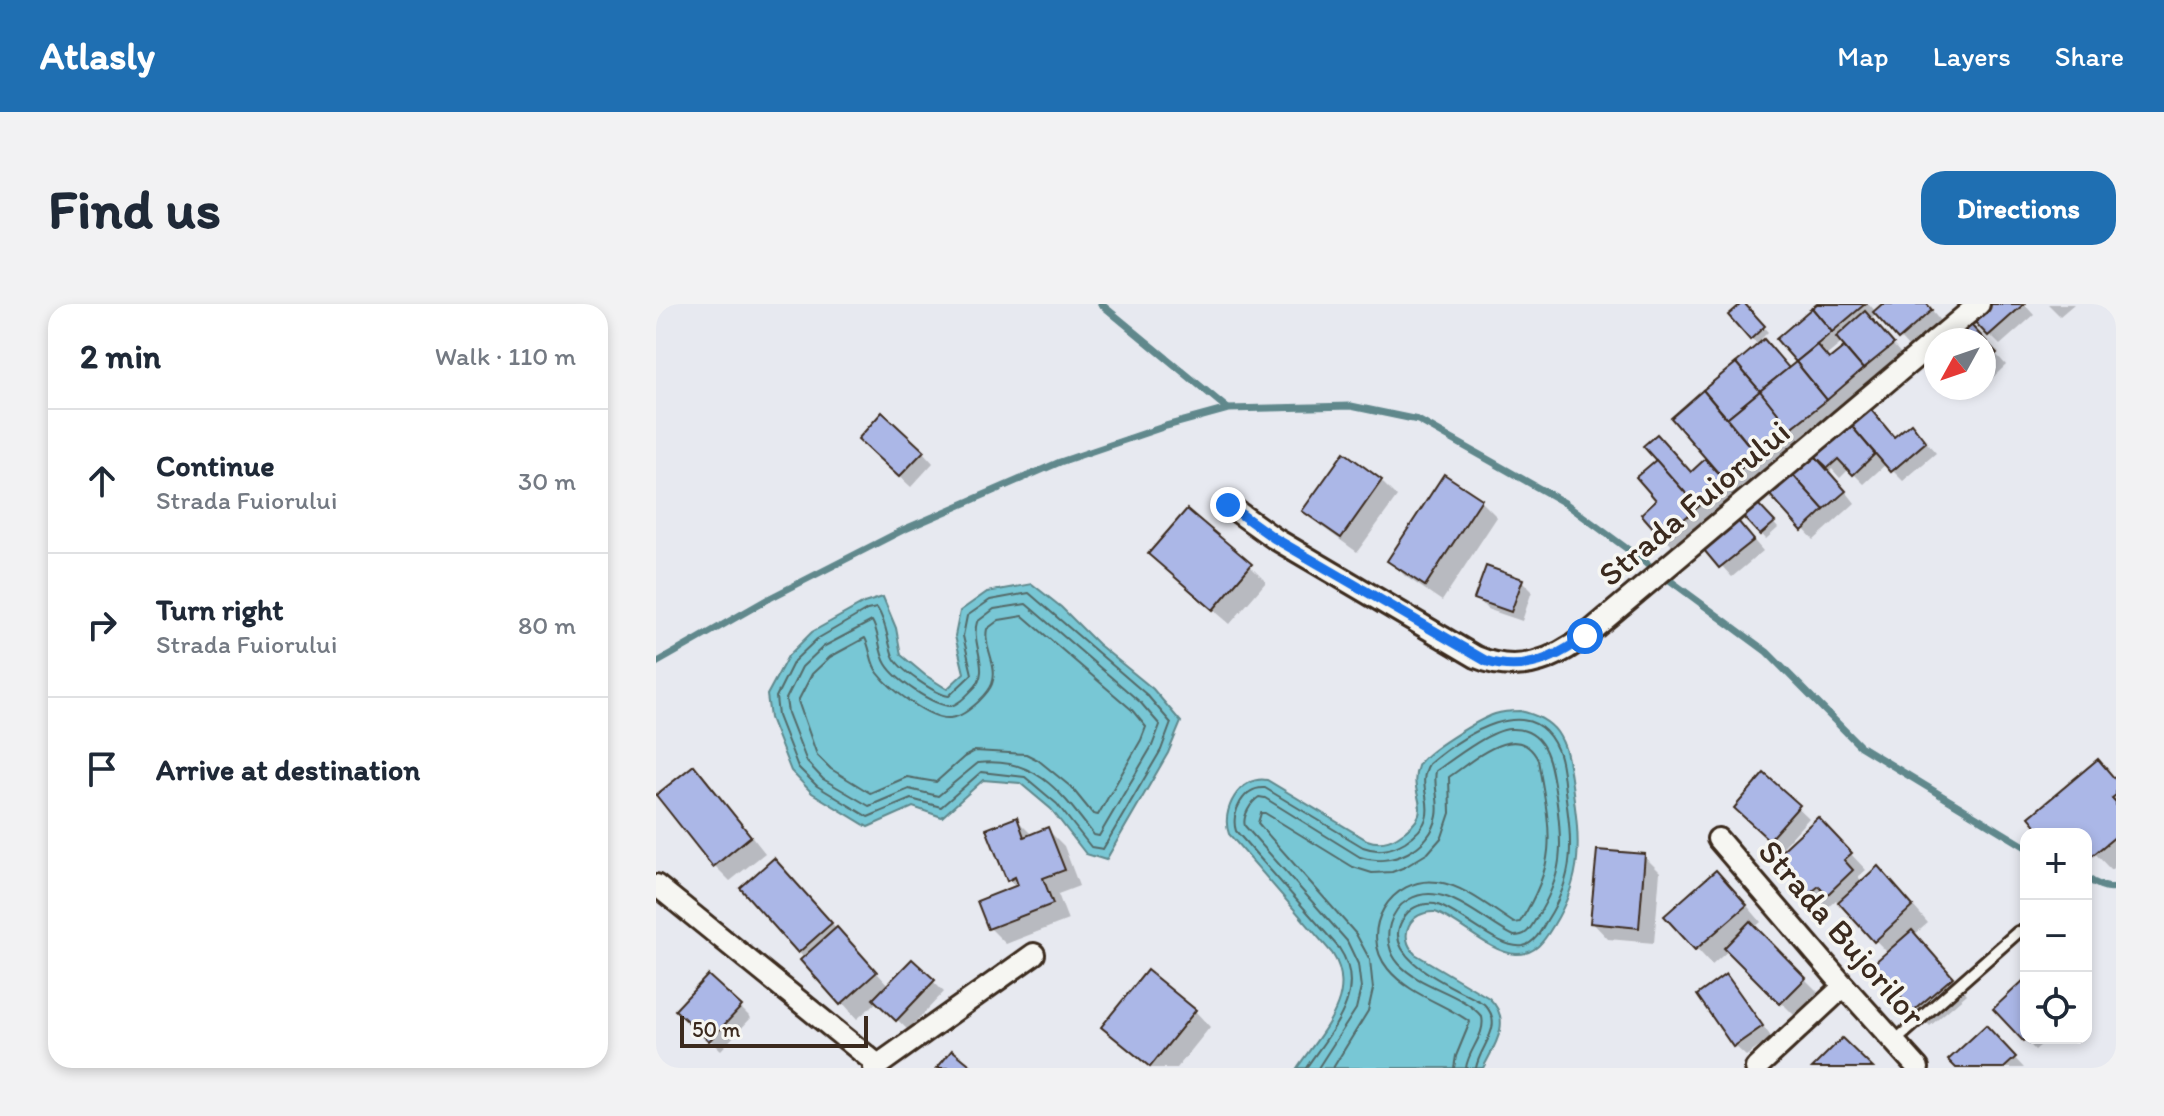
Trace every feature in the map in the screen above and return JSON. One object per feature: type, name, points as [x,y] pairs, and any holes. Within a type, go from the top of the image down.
[{"type":"street","name":"Strada Fuiorului","points":[[1950,328],[1979,304]]},
{"type":"street","name":"Strada Fuiorului","points":[[1228,505],[1274,538],[1476,657],[1495,664],[1524,665],[1561,653],[1677,561],[1924,350]]},
{"type":"street","name":"Strada Bujorilor","points":[[1718,839],[1918,1068]]},
{"type":"street","points":[[656,885],[876,1066],[1034,954]]},
{"type":"street","points":[[1756,1068],[1844,986]]},
{"type":"lane","points":[[1894,1042],[2018,932]]},
{"type":"water","points":[[1032,584],[1153,689],[1181,722],[1168,753],[1106,860],[1086,854],[1051,809],[1020,783],[983,780],[942,817],[913,807],[868,827],[812,793],[791,771],[770,718],[767,695],[788,656],[812,632],[864,603],[883,597],[896,628],[901,655],[947,689],[964,673],[955,636],[960,611],[987,592]]},
{"type":"water","points":[[1520,711],[1540,718],[1553,728],[1561,738],[1568,757],[1578,841],[1575,874],[1563,908],[1542,942],[1534,950],[1523,954],[1496,948],[1435,912],[1419,915],[1407,932],[1415,954],[1489,998],[1496,1006],[1500,1015],[1500,1033],[1483,1068],[1297,1068],[1334,1014],[1342,984],[1339,969],[1332,953],[1229,834],[1227,815],[1234,796],[1248,783],[1267,780],[1367,840],[1390,841],[1417,819],[1420,803],[1415,777],[1422,760],[1488,717]]},
{"type":"building","points":[[1745,304],[1765,326],[1750,340],[1728,315]]},
{"type":"building","points":[[1817,304],[1865,304],[1832,332],[1812,308]]},
{"type":"building","points":[[1882,304],[1927,304],[1932,310],[1898,340],[1873,312]]},
{"type":"building","points":[[1991,304],[2024,304],[1996,329],[1980,328],[1973,320]]},
{"type":"building","points":[[1812,308],[1832,332],[1796,362],[1776,339]]},
{"type":"building","points":[[1865,311],[1894,344],[1863,369],[1836,337]]},
{"type":"building","points":[[1764,339],[1789,368],[1760,391],[1736,363]]},
{"type":"building","points":[[1817,345],[1829,359],[1844,347],[1863,369],[1827,400],[1796,362]]},
{"type":"building","points":[[1796,362],[1827,400],[1790,429],[1760,391]]},
{"type":"building","points":[[1736,363],[1760,391],[1727,418],[1703,390]]},
{"type":"building","points":[[1703,390],[1757,455],[1726,482],[1671,418]]},
{"type":"building","points":[[1760,391],[1790,429],[1757,455],[1727,418]]},
{"type":"building","points":[[1867,405],[1894,437],[1911,423],[1926,442],[1891,472],[1848,422]]},
{"type":"building","points":[[882,412],[924,451],[899,477],[858,439]]},
{"type":"building","points":[[1848,422],[1875,454],[1853,475],[1838,459],[1828,468],[1813,454]]},
{"type":"building","points":[[1657,434],[1691,472],[1705,459],[1726,482],[1698,507],[1643,446]]},
{"type":"building","points":[[1344,452],[1382,480],[1341,538],[1302,511]]},
{"type":"building","points":[[1813,454],[1846,491],[1824,510],[1792,474]]},
{"type":"building","points":[[1656,460],[1698,507],[1662,538],[1641,514],[1656,500],[1636,477]]},
{"type":"building","points":[[1444,474],[1482,499],[1425,586],[1387,561]]},
{"type":"building","points":[[1792,474],[1824,510],[1802,531],[1769,494]]},
{"type":"building","points":[[1758,504],[1775,522],[1760,535],[1743,517]]},
{"type":"building","points":[[1187,509],[1252,564],[1213,610],[1148,554]]},
{"type":"building","points":[[1738,521],[1754,540],[1719,568],[1704,550]]},
{"type":"building","points":[[1486,566],[1523,579],[1511,612],[1474,599]]},
{"type":"building","points":[[2098,759],[2116,780],[2116,795],[2112,798],[2116,802],[2116,836],[2093,855],[2092,828],[2038,828],[2029,817]]},
{"type":"building","points":[[694,765],[751,836],[713,867],[656,795]]},
{"type":"building","points":[[1764,773],[1800,805],[1769,840],[1734,808]]},
{"type":"building","points":[[1017,817],[1024,837],[1048,827],[1065,870],[1043,878],[1053,904],[988,929],[977,901],[1018,885],[1015,877],[1007,881],[986,829]]},
{"type":"building","points":[[1818,817],[1852,853],[1844,860],[1853,870],[1827,895],[1819,886],[1809,894],[1774,858]]},
{"type":"building","points":[[1597,850],[1645,854],[1639,928],[1590,923]]},
{"type":"building","points":[[774,858],[832,923],[798,953],[740,888]]},
{"type":"building","points":[[1878,866],[1913,906],[1874,942],[1838,902]]},
{"type":"building","points":[[1716,870],[1747,905],[1695,950],[1664,916]]},
{"type":"building","points":[[1750,921],[1806,978],[1780,1004],[1724,948]]},
{"type":"building","points":[[837,927],[877,972],[840,1005],[800,960]]},
{"type":"building","points":[[1912,930],[1953,977],[1913,1011],[1873,964]]},
{"type":"building","points":[[912,959],[935,980],[896,1021],[873,999]]},
{"type":"building","points":[[1147,970],[1196,1010],[1150,1067],[1101,1027]]},
{"type":"building","points":[[1726,974],[1763,1026],[1733,1047],[1697,995]]},
{"type":"building","points":[[708,975],[742,1006],[709,1041],[675,1010]]},
{"type":"building","points":[[2020,984],[2020,1038],[1993,1009]]},
{"type":"building","points":[[1986,1025],[2016,1057],[2004,1068],[1956,1068],[1948,1060]]},
{"type":"building","points":[[1842,1038],[1873,1068],[1812,1068]]},
{"type":"building","points":[[952,1050],[974,1068],[937,1068]]},
{"type":"waterway","points":[[1101,304],[1228,409]]},
{"type":"waterway","points":[[656,663],[770,598],[903,530],[1060,462],[1166,426],[1228,409],[1351,406],[1418,420],[1565,503],[1767,652],[1860,746],[2020,843]]},
{"type":"waterway","points":[[2092,882],[2108,888],[2116,887]]},
{"type":"route","points":[[1228,505],[1274,538],[1486,661],[1524,665],[1544,661],[1585,636]]}]
